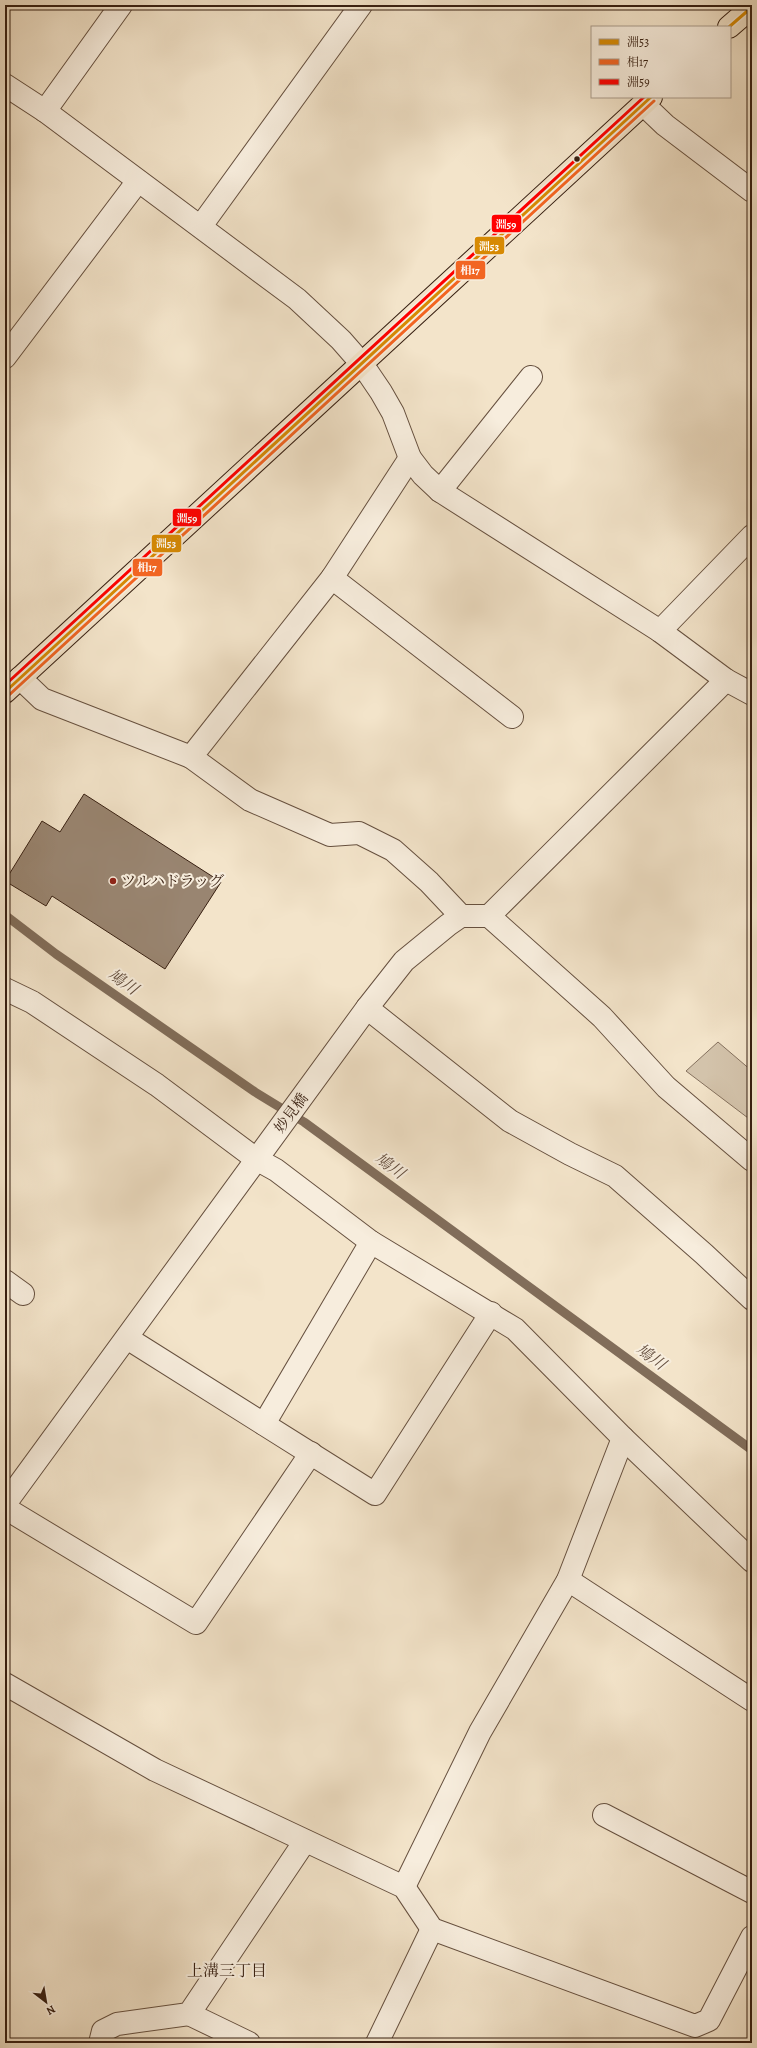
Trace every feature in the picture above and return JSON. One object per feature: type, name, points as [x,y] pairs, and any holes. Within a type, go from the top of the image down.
[{"type":"main road","points":[[730,26],[752,7]]},
{"type":"main road","points":[[12,685],[647,101]]},
{"type":"street","points":[[45,111],[121,5]]},
{"type":"street","points":[[201,226],[362,5]]},
{"type":"street","points":[[7,89],[45,111],[297,299],[341,340],[362,364],[393,413],[410,458],[423,475],[440,491],[660,631],[726,680],[752,694]]},
{"type":"street","points":[[647,101],[665,124],[749,183]]},
{"type":"street","points":[[5,357],[138,181]]},
{"type":"street","points":[[440,491],[531,377]]},
{"type":"street","points":[[191,757],[332,578],[410,458]]},
{"type":"street","points":[[660,631],[752,536]]},
{"type":"street","points":[[332,578],[512,717]]},
{"type":"street","points":[[489,916],[726,680]]},
{"type":"street","points":[[12,685],[42,699],[191,757],[204,768],[250,800],[330,835],[359,833],[393,850],[429,882],[461,916],[489,916],[602,1016],[666,1086],[752,1160]]},
{"type":"street","name":"妙見橋","points":[[5,1504],[367,1008],[404,961],[461,916]]},
{"type":"street","points":[[5,989],[32,1002],[261,1153],[276,1170],[371,1242],[491,1313],[515,1329],[623,1438],[752,1561]]},
{"type":"street","points":[[367,1008],[510,1121],[570,1154],[615,1176],[704,1254],[752,1300]]},
{"type":"street","points":[[264,1424],[371,1242]]},
{"type":"street","points":[[5,1281],[23,1294]]},
{"type":"street","points":[[127,1338],[375,1494],[491,1313]]},
{"type":"street","points":[[404,1887],[480,1732],[568,1580],[623,1438]]},
{"type":"street","points":[[5,1508],[196,1623],[311,1453]]},
{"type":"street","points":[[568,1580],[752,1700]]},
{"type":"street","points":[[5,1684],[155,1770],[404,1887],[432,1929],[695,2026],[709,2020],[752,1937]]},
{"type":"street","points":[[604,1816],[752,1892]]},
{"type":"street","points":[[190,2014],[304,1841]]},
{"type":"street","points":[[377,2043],[432,1929]]},
{"type":"street","points":[[100,2043],[103,2030],[117,2024],[190,2014],[249,2043]]},
{"type":"shaded area","points":[[718,1042],[752,1071],[752,1121],[686,1071]]},
{"type":"building","name":"ツルハドラッグ","points":[[84,794],[221,882],[165,969],[52,896],[46,906],[5,881],[42,821],[60,832]]},
{"type":"waterway","name":"鳩川","points":[[5,915],[56,954],[255,1092],[304,1122],[752,1450]]},
{"type":"transit line","name":"淵53","points":[[730,26],[752,7]]},
{"type":"transit line","name":"淵59","points":[[5,685],[643,98]]},
{"type":"transit line","name":"淵53","points":[[5,692],[650,98]]},
{"type":"transit line","name":"相17","points":[[8,696],[654,101]]},
{"type":"place","name":"ツルハドラッグ","points":[[113,881]]},
{"type":"district","name":"上溝三丁目","points":[[227,1971]]}]
